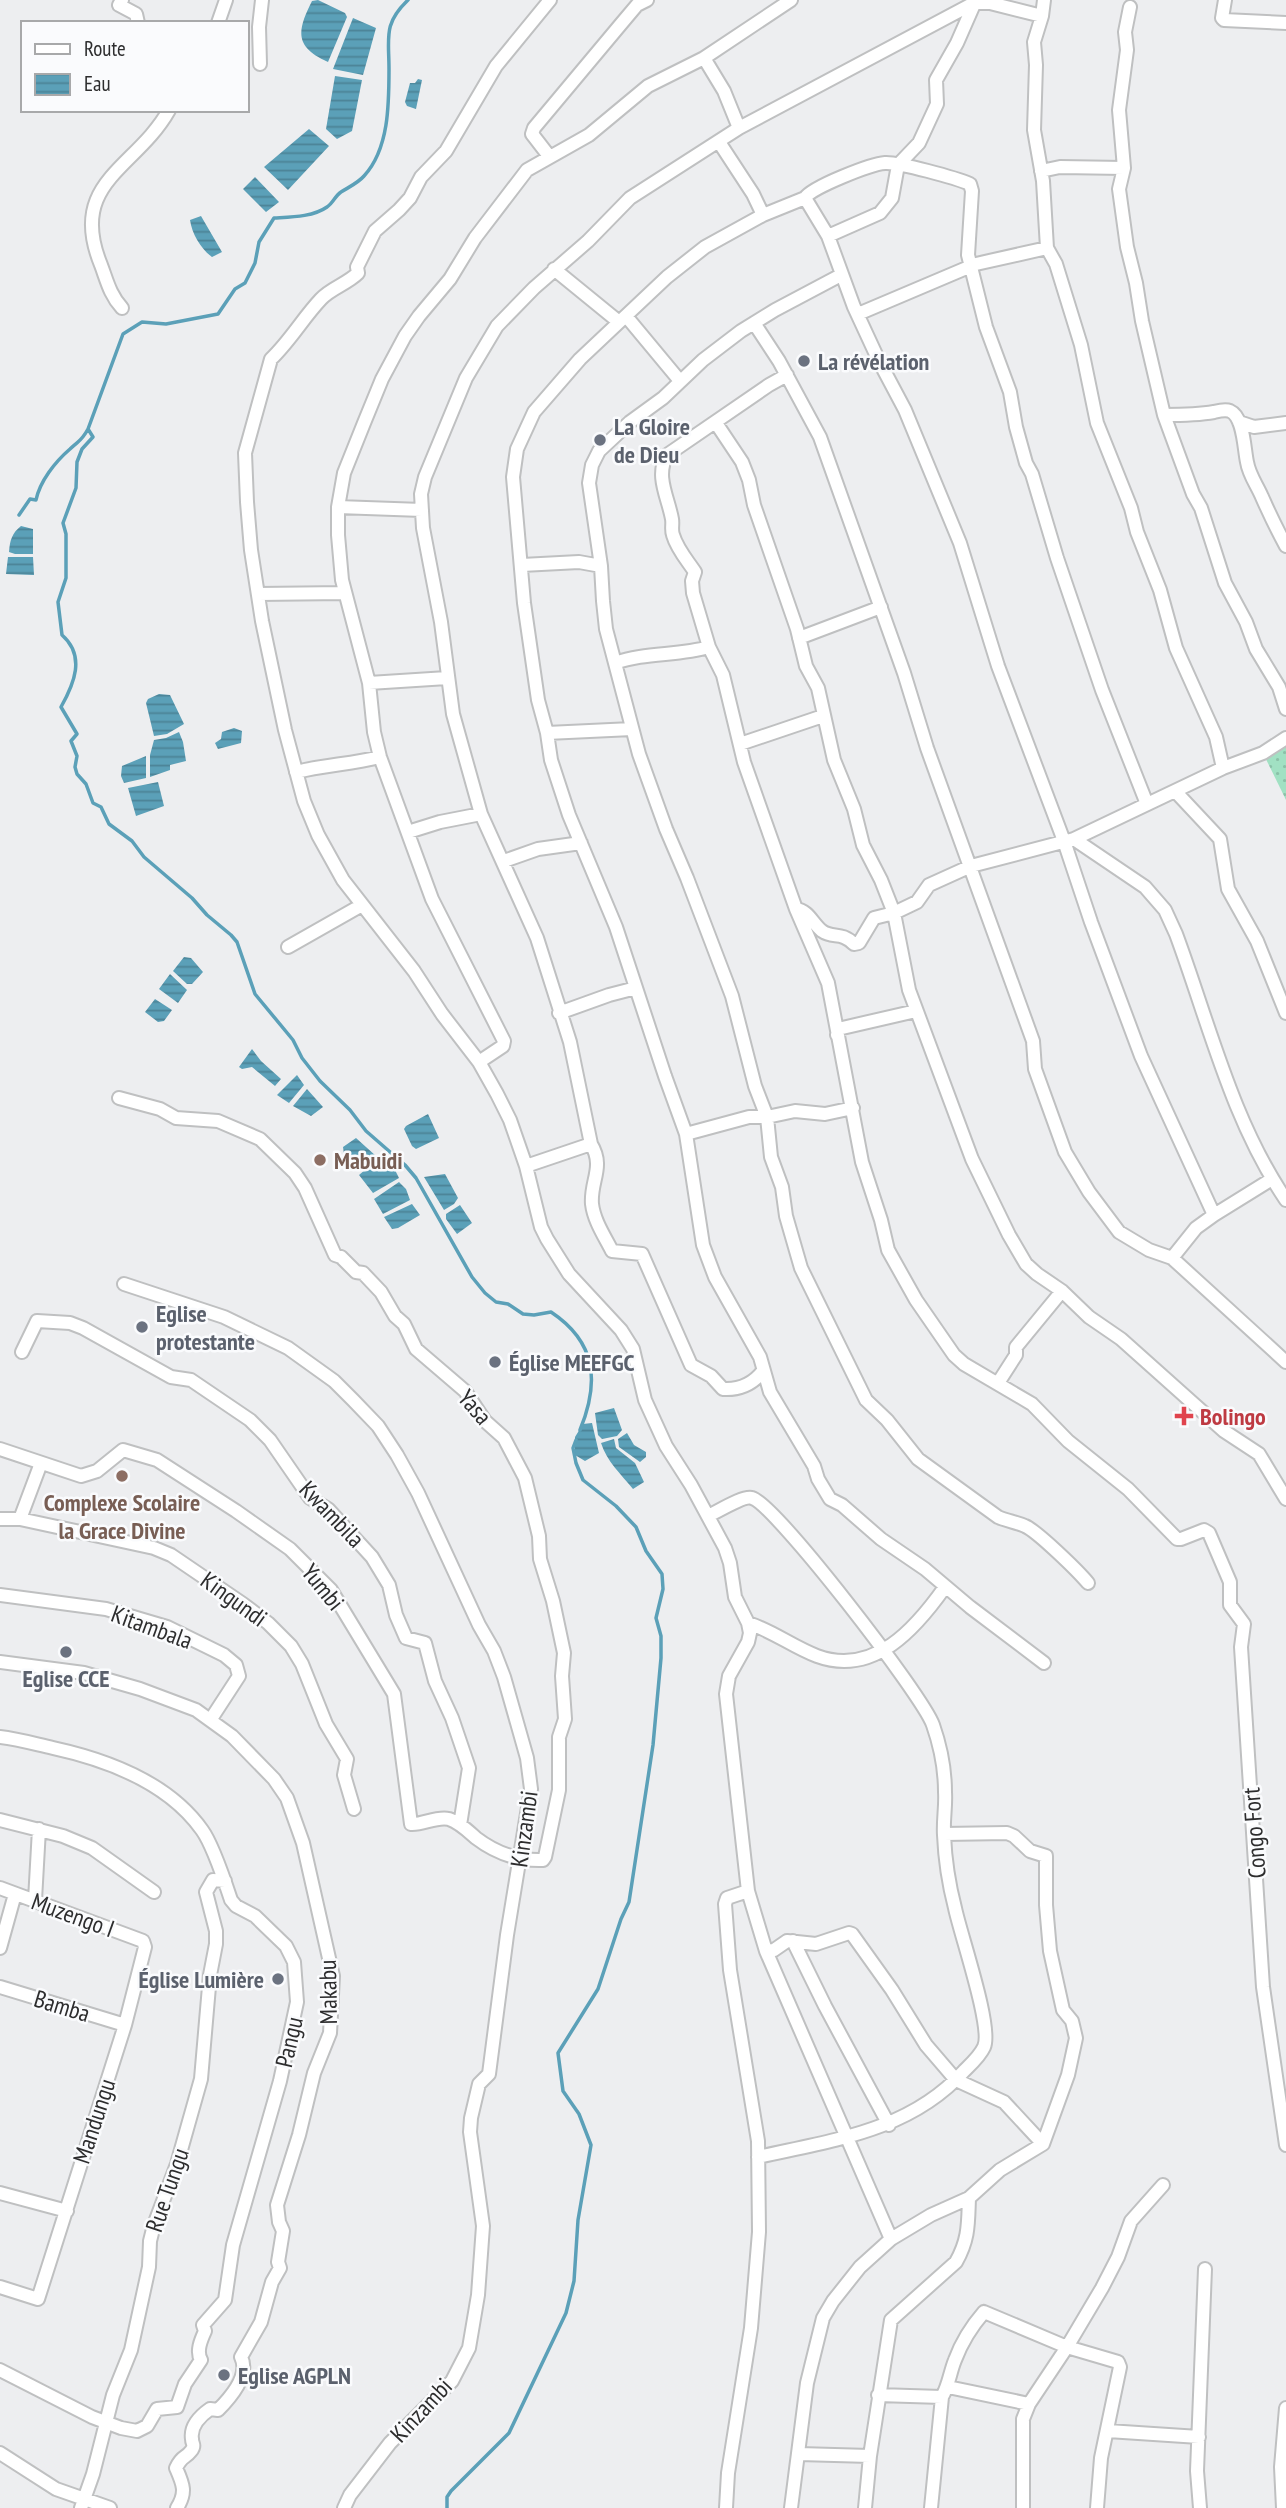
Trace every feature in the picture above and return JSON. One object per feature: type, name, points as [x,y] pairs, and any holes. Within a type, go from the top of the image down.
[{"type":"street","points":[[105,0],[121,2],[136,14],[138,21]]},
{"type":"street","points":[[219,21],[226,0]]},
{"type":"street","points":[[260,64],[259,27],[262,0]]},
{"type":"street","points":[[550,0],[496,66],[446,151],[421,177],[410,198],[375,231],[357,267],[358,273],[346,284],[324,295],[271,359],[245,453],[251,550],[285,730],[318,835],[344,880],[479,1062],[510,1120],[526,1166],[541,1227],[547,1239],[569,1274],[621,1330],[634,1349],[645,1400],[666,1446],[725,1548],[735,1597],[750,1633],[748,1642],[729,1676],[726,1694],[748,1891],[766,1951],[891,2239]]},
{"type":"street","points":[[549,156],[532,134],[534,128],[637,5],[647,0]]},
{"type":"street","points":[[479,1062],[503,1046],[504,1041],[432,899],[380,757],[374,732],[369,683],[345,593],[338,535],[338,507],[344,473],[382,379],[405,336],[450,279],[475,238],[527,170],[589,135],[648,86],[704,58],[791,0]]},
{"type":"street","points":[[1044,0],[1034,42],[1034,130],[1041,171],[1047,248],[1056,264],[1081,345],[1097,423],[1152,567],[1176,649],[1216,737],[1223,768]]},
{"type":"street","points":[[1225,0],[1224,20],[1286,23]]},
{"type":"street","points":[[763,1371],[756,1380],[733,1390],[723,1389],[711,1376],[691,1365],[642,1254],[612,1251],[599,1227],[592,1204],[598,1156],[591,1144],[570,1042],[537,938],[481,814],[453,714],[442,622],[428,558],[421,494],[425,477],[469,371],[497,326],[639,191],[740,128],[975,2],[1042,16]]},
{"type":"street","points":[[828,236],[880,212],[892,198],[898,165],[919,143],[937,104],[936,79],[957,43],[975,2]]},
{"type":"street","points":[[1130,7],[1125,32],[1127,50],[1119,110],[1124,168],[1119,188],[1127,247],[1164,415],[1201,508],[1225,583],[1246,622],[1256,649],[1279,687],[1286,709]]},
{"type":"street","points":[[704,58],[740,128]]},
{"type":"street","points":[[122,307],[111,293],[94,248],[93,212],[106,181],[131,157],[167,112]]},
{"type":"street","points":[[719,142],[763,215]]},
{"type":"street","points":[[1044,1663],[925,1569],[881,1539],[842,1505],[830,1499],[814,1466],[770,1392],[760,1357],[715,1277],[703,1245],[686,1134],[616,927],[581,843],[551,760],[538,700],[527,632],[513,477],[517,449],[534,412],[568,371],[667,276],[705,247],[763,215],[805,198],[809,192],[826,183],[888,162],[970,184],[972,191],[968,255],[986,327],[1010,392],[1012,411],[1026,463],[1032,474],[1057,558],[1102,690],[1147,804]]},
{"type":"street","points":[[1041,171],[1060,167],[1124,168]]},
{"type":"street","points":[[805,198],[828,236],[841,275],[879,361],[905,410],[960,542],[998,666],[1069,840],[1091,922],[1141,1056],[1214,1215]]},
{"type":"street","points":[[858,314],[971,267],[1047,248]]},
{"type":"street","points":[[554,269],[622,318],[681,381]]},
{"type":"street","points":[[841,275],[754,323],[703,360],[663,398],[604,446],[592,465],[589,483],[601,566],[606,629],[632,729],[666,829],[724,972],[740,1022],[755,1086],[767,1117],[771,1157],[782,1187],[786,1216],[801,1268],[866,1400],[887,1420],[918,1459],[998,1517],[1026,1526],[1076,1569],[1088,1583]]},
{"type":"street","points":[[754,323],[820,437],[881,607],[927,748],[1033,1041],[1035,1069],[1065,1152],[1119,1232],[1149,1250],[1172,1258],[1286,1362]]},
{"type":"street","points":[[787,376],[769,385],[667,455],[663,464],[664,491],[672,518],[672,534],[681,554],[695,572],[692,581],[693,593],[709,647],[723,675],[744,762],[796,909],[828,983],[862,1162],[893,1263],[954,1355],[964,1364],[998,1383],[1016,1355],[1017,1347],[1062,1291]]},
{"type":"street","points":[[1164,415],[1230,411],[1239,422],[1251,477],[1286,546]]},
{"type":"street","points":[[1239,422],[1254,427],[1286,423]]},
{"type":"street","points":[[716,423],[742,462],[750,480],[754,505],[807,669],[818,688],[834,760],[854,809],[863,845],[894,913],[907,983],[916,1010],[972,1159],[1009,1235],[1026,1264],[1062,1291],[1089,1317],[1121,1339],[1224,1431],[1259,1454],[1286,1499]]},
{"type":"street","points":[[338,507],[422,510]]},
{"type":"street","points":[[522,565],[579,562],[601,566]]},
{"type":"street","points":[[258,594],[345,593]]},
{"type":"street","points":[[799,638],[881,607]]},
{"type":"street","points":[[615,663],[629,658],[655,657],[709,647]]},
{"type":"street","points":[[369,683],[447,678]]},
{"type":"street","points":[[740,744],[823,716]]},
{"type":"street","points":[[547,733],[632,729]]},
{"type":"street","points":[[796,909],[804,910],[823,932],[846,936],[854,944],[862,940],[874,918],[894,913],[917,902],[929,885],[971,866],[1069,840],[1263,752],[1286,738]]},
{"type":"street","points":[[296,772],[380,757]]},
{"type":"street","points":[[1175,792],[1220,839],[1228,889],[1257,941],[1286,1013]]},
{"type":"street","points":[[408,832],[481,814]]},
{"type":"street","points":[[1069,840],[1143,885],[1165,910],[1244,1120],[1272,1179],[1286,1200]]},
{"type":"street","points":[[504,861],[538,849],[581,843]]},
{"type":"street","points":[[288,947],[362,905]]},
{"type":"street","points":[[559,1013],[636,988]]},
{"type":"street","points":[[837,1039],[838,1029],[916,1010]]},
{"type":"street","name":"Yasa","points":[[119,1098],[160,1110],[176,1118],[218,1121],[250,1133],[272,1149],[305,1188],[335,1255],[341,1257],[356,1272],[363,1273],[381,1292],[404,1324],[416,1349],[465,1391],[485,1421],[504,1438],[516,1457],[525,1478],[534,1513],[540,1559],[563,1646],[565,1719],[559,1737],[559,1790],[545,1857],[543,1860],[519,1860]]},
{"type":"street","points":[[686,1134],[749,1117],[767,1117],[795,1111],[825,1114],[853,1108]]},
{"type":"street","points":[[526,1166],[591,1144]]},
{"type":"street","points":[[1172,1258],[1196,1228],[1272,1179]]},
{"type":"street","name":"Kinzambi","points":[[124,1283],[224,1317],[288,1348],[334,1381],[378,1426],[418,1493],[479,1625],[494,1651],[504,1677],[531,1775],[489,2074],[478,2086],[471,2118],[470,2132],[483,2226],[478,2295],[469,2348],[452,2381],[390,2443],[344,2508]]},
{"type":"street","name":"Kwambila","points":[[22,1352],[37,1321],[70,1323],[171,1377],[191,1380],[250,1420],[270,1440],[310,1498],[328,1509],[372,1557],[389,1585],[396,1615],[406,1638],[425,1643],[435,1681],[452,1718],[468,1768],[460,1825]]},
{"type":"street","name":"Congo Fort","points":[[998,1383],[1032,1404],[1068,1441],[1128,1489],[1177,1539],[1206,1531],[1230,1583],[1230,1605],[1245,1629],[1241,1647],[1263,1987],[1286,2145]]},
{"type":"street","name":"Yumbi","points":[[0,1449],[81,1476],[97,1471],[123,1450],[157,1460],[290,1549],[331,1590],[391,1686],[400,1727],[411,1824],[443,1819],[460,1825]]},
{"type":"street","points":[[20,1519],[41,1463]]},
{"type":"street","points":[[708,1516],[746,1498],[754,1499],[811,1559],[885,1651],[921,1702],[932,1723],[946,1791],[944,1834],[954,1904],[987,2029],[985,2046],[956,2080],[932,2101],[889,2125],[848,2139],[758,2157]]},
{"type":"street","name":"Kingundi","points":[[0,1519],[20,1519],[154,1548],[186,1565],[268,1623],[291,1646],[302,1664],[326,1724],[347,1759],[344,1775],[354,1809]]},
{"type":"street","points":[[748,1623],[764,1628],[818,1656],[834,1660],[856,1660],[885,1651],[927,1612],[945,1587]]},
{"type":"street","name":"Kitambala","points":[[0,1595],[106,1609],[167,1627],[224,1655],[236,1665],[239,1676],[211,1719]]},
{"type":"street","name":"Makabu","points":[[0,1662],[84,1673],[176,1702],[211,1719],[232,1736],[274,1779],[287,1798],[303,1843],[333,1976],[330,2033],[314,2073],[299,2135],[277,2205],[283,2231],[278,2262],[280,2268],[272,2282],[261,2322],[241,2357],[244,2365],[243,2376],[218,2410],[210,2409],[197,2422],[192,2432],[194,2446],[191,2452],[181,2458],[176,2468],[184,2483],[177,2508]]},
{"type":"street","name":"Pangu","points":[[0,1737],[73,1751],[96,1759],[127,1772],[183,1808],[202,1829],[231,1900],[236,1906],[255,1916],[286,1946],[294,1962],[298,2002],[280,2081],[233,2245],[225,2300],[203,2325],[205,2331],[198,2356],[201,2360],[185,2384],[177,2407],[157,2409],[146,2426],[137,2431],[105,2422]]},
{"type":"street","points":[[0,1820],[63,1836],[92,1848],[153,1892]]},
{"type":"street","points":[[460,1825],[487,1846],[519,1860]]},
{"type":"street","points":[[36,1900],[39,1829]]},
{"type":"street","points":[[791,2508],[807,2383],[823,2318],[845,2284],[891,2239],[931,2215],[969,2198],[1000,2170],[1043,2144],[1068,2075],[1076,2038],[1072,2021],[1063,2010],[1050,1951],[1046,1905],[1048,1858],[1030,1852],[1011,1834],[944,1834]]},
{"type":"street","name":"Rue Tungu","points":[[82,2504],[93,2474],[105,2422],[131,2350],[149,2267],[153,2225],[177,2164],[201,2079],[216,1944],[216,1931],[206,1892],[214,1880],[225,1881]]},
{"type":"street","name":"Muzengo I","points":[[0,1888],[145,1943]]},
{"type":"street","points":[[726,2508],[728,2473],[751,2328],[758,2254],[758,2157],[730,1970],[725,1903],[727,1898],[748,1891]]},
{"type":"street","points":[[0,1948],[15,1894]]},
{"type":"street","points":[[766,1951],[774,1950],[787,1941],[818,1944],[852,1934],[892,1990],[926,2045],[956,2080],[1004,2102],[1043,2144]]},
{"type":"street","points":[[793,1941],[889,2125]]},
{"type":"street","name":"Mandungu","points":[[0,2287],[38,2299],[136,1990],[145,1943]]},
{"type":"street","name":"Bamba","points":[[0,1987],[125,2025]]},
{"type":"street","points":[[1023,2508],[1023,2419],[1028,2404],[1067,2347],[1102,2288],[1118,2257],[1131,2221],[1163,2185]]},
{"type":"street","points":[[0,2193],[67,2211]]},
{"type":"street","points":[[865,2508],[878,2395],[891,2320],[956,2262],[963,2252],[969,2198]]},
{"type":"street","points":[[1200,2508],[1197,2471],[1205,2269]]},
{"type":"street","points":[[931,2508],[945,2392],[964,2339],[984,2312],[1067,2347],[1118,2362],[1120,2367],[1101,2458],[1097,2508]]},
{"type":"street","points":[[0,2370],[105,2422]]},
{"type":"street","points":[[878,2395],[945,2392],[1028,2404]]},
{"type":"street","points":[[1283,2508],[1282,2467],[1286,2408]]},
{"type":"street","points":[[1108,2431],[1199,2437]]},
{"type":"street","points":[[0,2453],[82,2504],[110,2508]]},
{"type":"street","points":[[799,2454],[870,2456]]},
{"type":"green space","points":[[1286,738],[1286,800],[1263,753]]},
{"type":"water","points":[[318,0],[345,13],[347,17],[328,62],[309,50],[302,37],[303,21],[312,1]]},
{"type":"water","points":[[353,18],[376,28],[363,75],[333,69]]},
{"type":"water","points":[[335,76],[362,80],[352,131],[337,139],[326,129]]},
{"type":"water","points":[[418,79],[422,80],[416,109],[407,106],[405,102],[410,83],[415,83]]},
{"type":"water","points":[[309,129],[329,146],[288,190],[264,167]]},
{"type":"water","points":[[255,177],[279,202],[266,212],[243,189]]},
{"type":"water","points":[[201,216],[222,252],[212,257],[195,236],[191,225],[190,220]]},
{"type":"water","points":[[21,526],[33,529],[33,554],[9,552],[12,537]]},
{"type":"water","points":[[8,557],[33,557],[34,575],[6,574]]},
{"type":"water","points":[[159,694],[170,695],[184,724],[167,734],[154,736],[146,703],[148,699]]},
{"type":"water","points":[[234,728],[242,731],[241,743],[218,749],[215,743],[221,739],[222,732]]},
{"type":"water","points":[[179,732],[186,761],[170,765],[170,770],[150,777],[150,755],[154,740]]},
{"type":"water","points":[[146,756],[146,778],[124,783],[121,776],[122,766]]},
{"type":"water","points":[[158,782],[164,806],[136,816],[128,788]]},
{"type":"water","points":[[184,957],[191,958],[203,972],[192,984],[187,984],[173,971]]},
{"type":"water","points":[[170,974],[187,990],[178,1003],[159,989]]},
{"type":"water","points":[[155,999],[172,1010],[164,1021],[158,1022],[145,1012]]},
{"type":"water","points":[[252,1049],[281,1079],[275,1086],[252,1067],[239,1067]]},
{"type":"water","points":[[297,1075],[304,1085],[289,1103],[277,1095]]},
{"type":"water","points":[[307,1089],[323,1107],[311,1116],[293,1106]]},
{"type":"water","points":[[428,1114],[439,1138],[416,1149],[404,1129]]},
{"type":"water","points":[[356,1138],[376,1156],[359,1170],[344,1154],[343,1147]]},
{"type":"water","points":[[379,1158],[395,1170],[399,1178],[373,1193],[359,1175]]},
{"type":"water","points":[[445,1174],[458,1198],[444,1210],[424,1177]]},
{"type":"water","points":[[399,1182],[406,1189],[410,1200],[383,1214],[374,1199]]},
{"type":"water","points":[[412,1204],[420,1215],[392,1229],[384,1217]]},
{"type":"water","points":[[460,1205],[472,1223],[457,1234],[446,1219],[446,1214]]},
{"type":"water","points":[[614,1408],[622,1430],[617,1436],[602,1439],[598,1435],[595,1413]]},
{"type":"water","points":[[592,1423],[599,1453],[585,1461],[575,1455],[575,1437],[583,1424]]},
{"type":"water","points":[[627,1433],[634,1445],[646,1452],[646,1457],[640,1462],[619,1447],[618,1439]]},
{"type":"water","points":[[614,1439],[616,1448],[635,1463],[644,1482],[633,1489],[611,1462],[601,1443]]},
{"type":"waterway","points":[[408,0],[394,16],[391,24],[388,39],[389,97],[386,125],[378,153],[364,176],[315,213],[274,218],[259,242],[255,263],[245,283],[235,289],[218,314],[166,324],[142,322],[123,334],[88,429],[93,437],[82,449],[77,462],[76,488],[63,523],[66,534],[66,578],[58,602],[62,635],[74,652],[76,661],[73,680],[61,707],[77,734],[71,741],[77,756],[75,767],[77,774],[86,784],[93,803],[101,807],[109,824],[132,841],[144,857],[192,898],[237,942],[255,994],[293,1040],[302,1058],[320,1081],[350,1110],[366,1131],[416,1178],[472,1277],[485,1293],[496,1302],[508,1304],[523,1314],[551,1312],[577,1336],[590,1364],[591,1379],[590,1395],[580,1430]]},
{"type":"waterway","points":[[19,515],[30,499],[36,500],[49,472],[64,454],[82,439],[88,429]]},
{"type":"waterway","points":[[447,2508],[447,2497],[451,2491],[509,2433],[566,2313],[574,2281],[578,2220],[591,2145],[579,2114],[563,2091],[558,2053],[598,1989],[629,1902],[653,1745],[661,1658],[661,1636],[656,1618],[663,1589],[662,1574],[646,1551],[636,1527],[616,1506],[583,1480],[573,1448],[576,1440]]},
{"type":"place","name":"La révélation","points":[[804,361]]},
{"type":"place","name":"La Gloire de Dieu","points":[[600,440]]},
{"type":"place","name":"Mabuidi","points":[[320,1160]]},
{"type":"place","name":"Eglise protestante","points":[[142,1327]]},
{"type":"place","name":"Église MEEFGC","points":[[495,1362]]},
{"type":"place","name":"Bolingo","points":[[1184,1416]]},
{"type":"place","name":"Complexe Scolaire la Grace Divine","points":[[122,1476]]},
{"type":"place","name":"Eglise CCE","points":[[66,1652]]},
{"type":"place","name":"Église Lumière","points":[[278,1979]]},
{"type":"place","name":"Eglise AGPLN","points":[[224,2375]]}]
